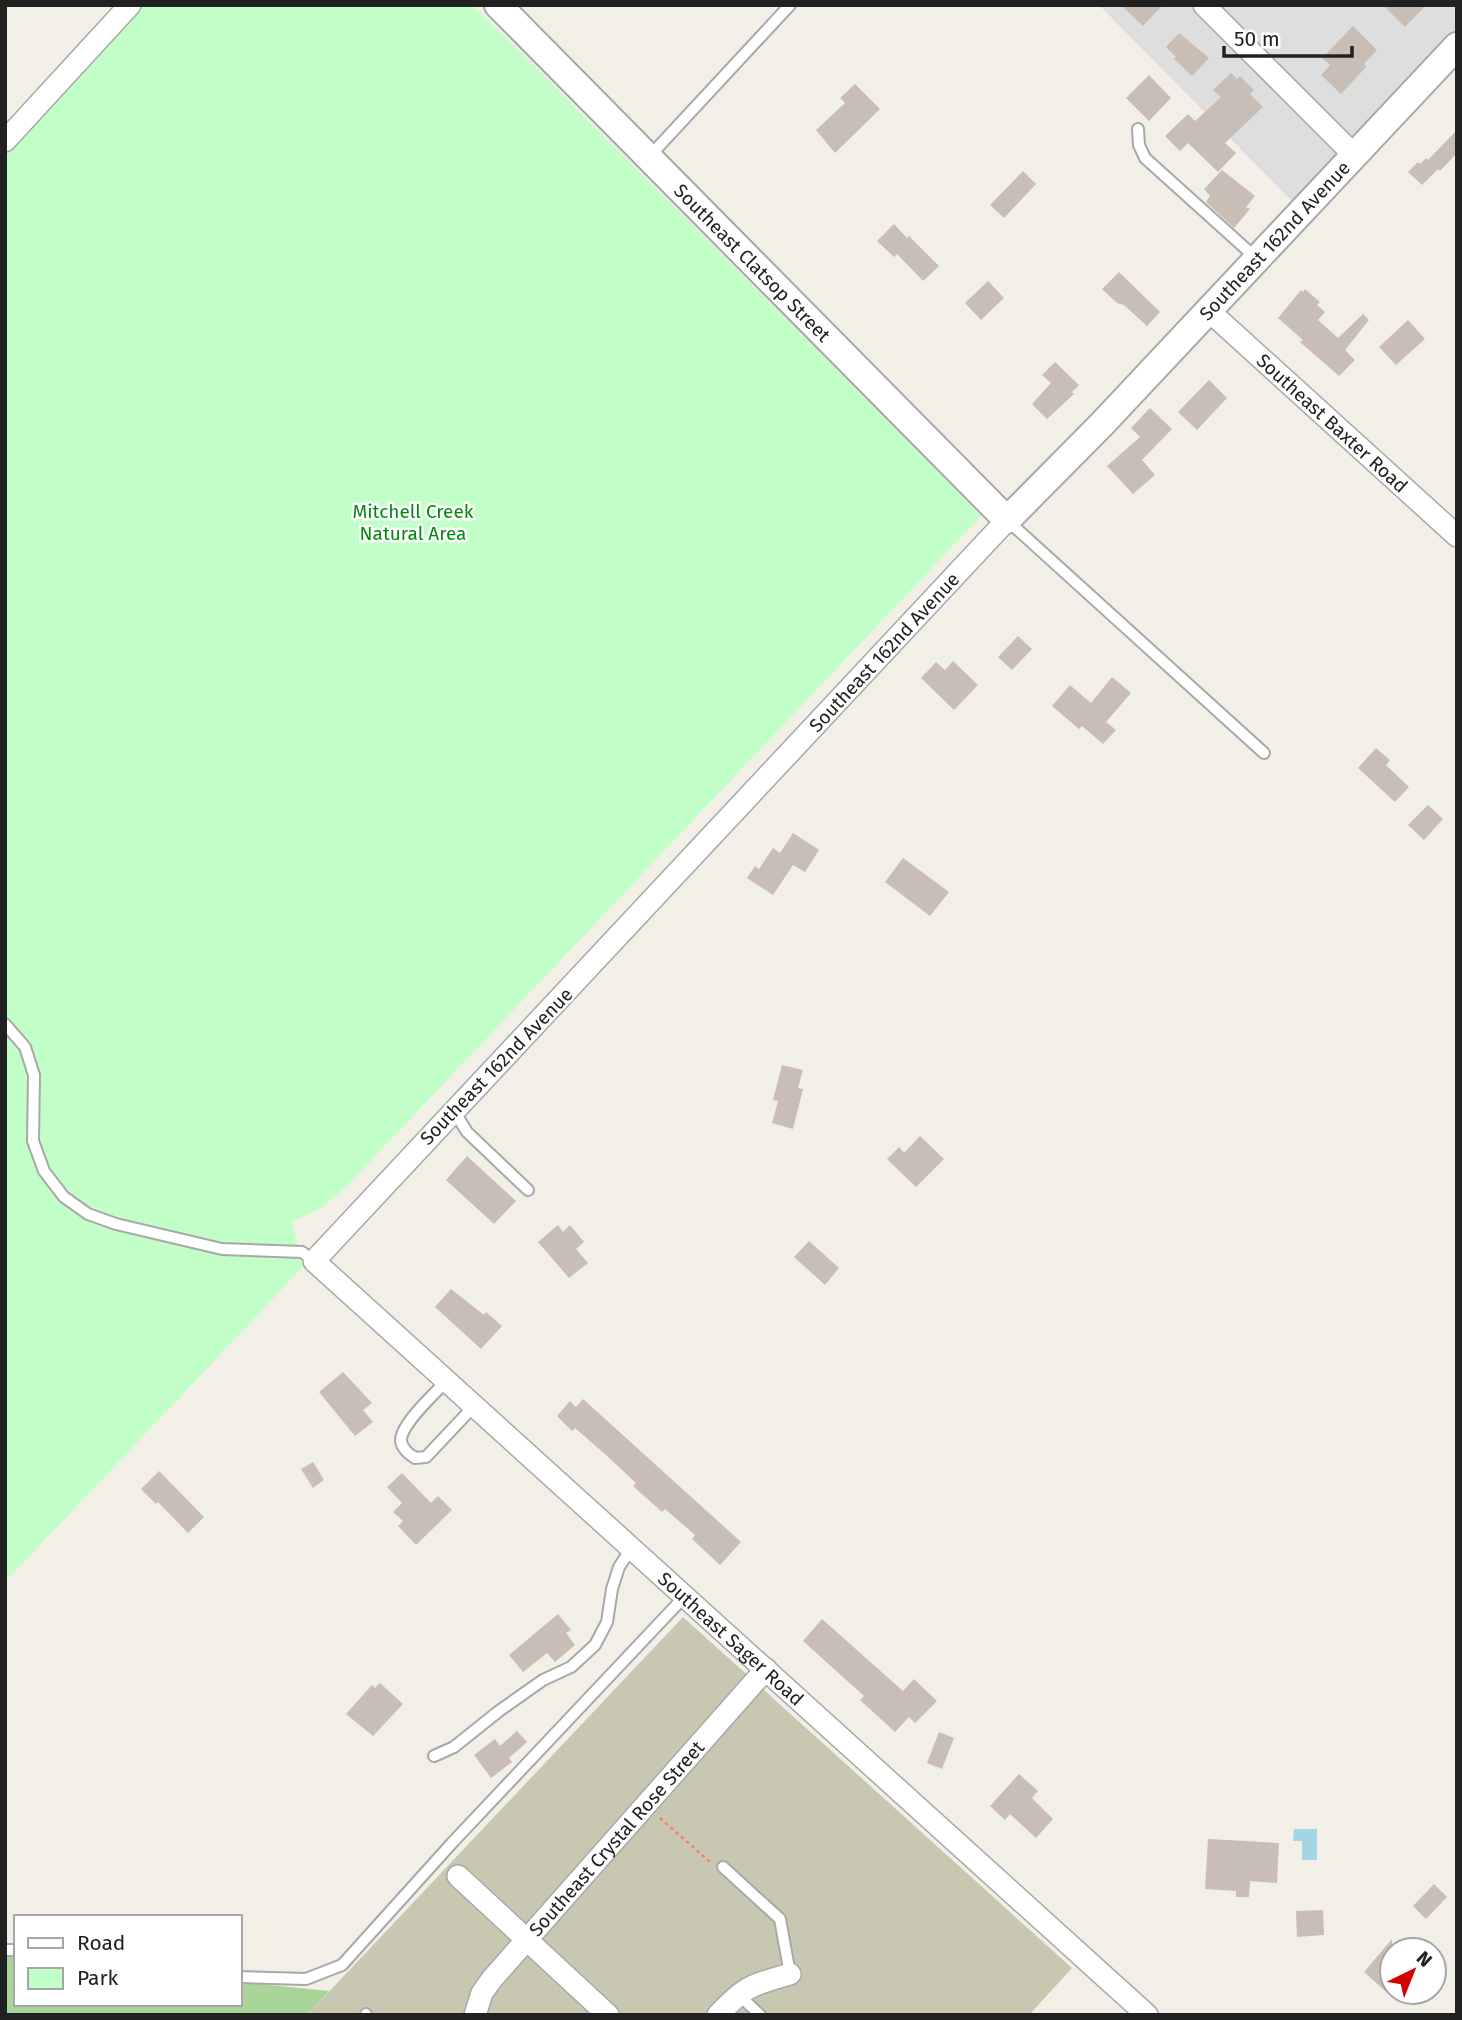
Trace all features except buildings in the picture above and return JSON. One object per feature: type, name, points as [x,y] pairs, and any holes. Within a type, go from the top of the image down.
[{"type":"street","points":[[5,141],[130,5]]},
{"type":"street","name":"Southeast Clatsop Street","points":[[498,5],[1007,520]]},
{"type":"street","points":[[1204,5],[1353,154]]},
{"type":"street","name":"Southeast 162nd Avenue","points":[[314,1261],[1007,520],[1102,424],[1457,46]]},
{"type":"street","name":"Southeast Baxter Road","points":[[1208,310],[1457,536]]},
{"type":"street","name":"Southeast Sager Road","points":[[314,1261],[1147,2015]]},
{"type":"street","name":"Southeast Crystal Rose Street","points":[[475,2015],[487,1986],[766,1670]]},
{"type":"street","points":[[457,1876],[608,2015]]},
{"type":"street","points":[[718,2015],[737,1994],[751,1985],[790,1974]]},
{"type":"lane","points":[[648,158],[790,5]]},
{"type":"lane","points":[[1138,129],[1139,145],[1145,158],[1256,258]]},
{"type":"lane","points":[[1007,520],[1265,753]]},
{"type":"lane","points":[[5,1024],[25,1047],[34,1075],[33,1141],[44,1171],[64,1197],[88,1214],[116,1224],[222,1249],[302,1252],[314,1261]]},
{"type":"lane","points":[[454,1111],[467,1132],[528,1190]]},
{"type":"lane","points":[[447,1380],[405,1427],[401,1441],[406,1451],[415,1458],[426,1457],[475,1405]]},
{"type":"lane","points":[[434,1756],[454,1748],[543,1680],[571,1667],[595,1645],[607,1622],[612,1589],[619,1567],[632,1547]]},
{"type":"lane","points":[[242,1977],[306,1979],[342,1965],[452,1843],[685,1596]]},
{"type":"lane","points":[[723,1867],[779,1919],[790,1974]]},
{"type":"lane","points":[[737,1994],[760,2015]]},
{"type":"path","points":[[645,1805],[713,1864],[723,1867]]},
{"type":"shaded area","points":[[1099,5],[1457,5],[1457,28],[1292,201]]},
{"type":"shaded area","points":[[683,1617],[1072,1968],[1029,2015],[307,2015]]},
{"type":"green space","name":"Mitchell Creek Natural Area","points":[[140,5],[473,5],[982,515],[345,1188],[321,1208],[292,1222],[303,1267],[5,1582],[5,149]]},
{"type":"green space","points":[[5,1955],[14,1957],[14,2006],[242,2006],[242,1982],[329,1991],[307,2015],[5,2015]]},
{"type":"water","points":[[1294,1829],[1317,1829],[1317,1860],[1302,1860],[1302,1841],[1293,1841]]}]
